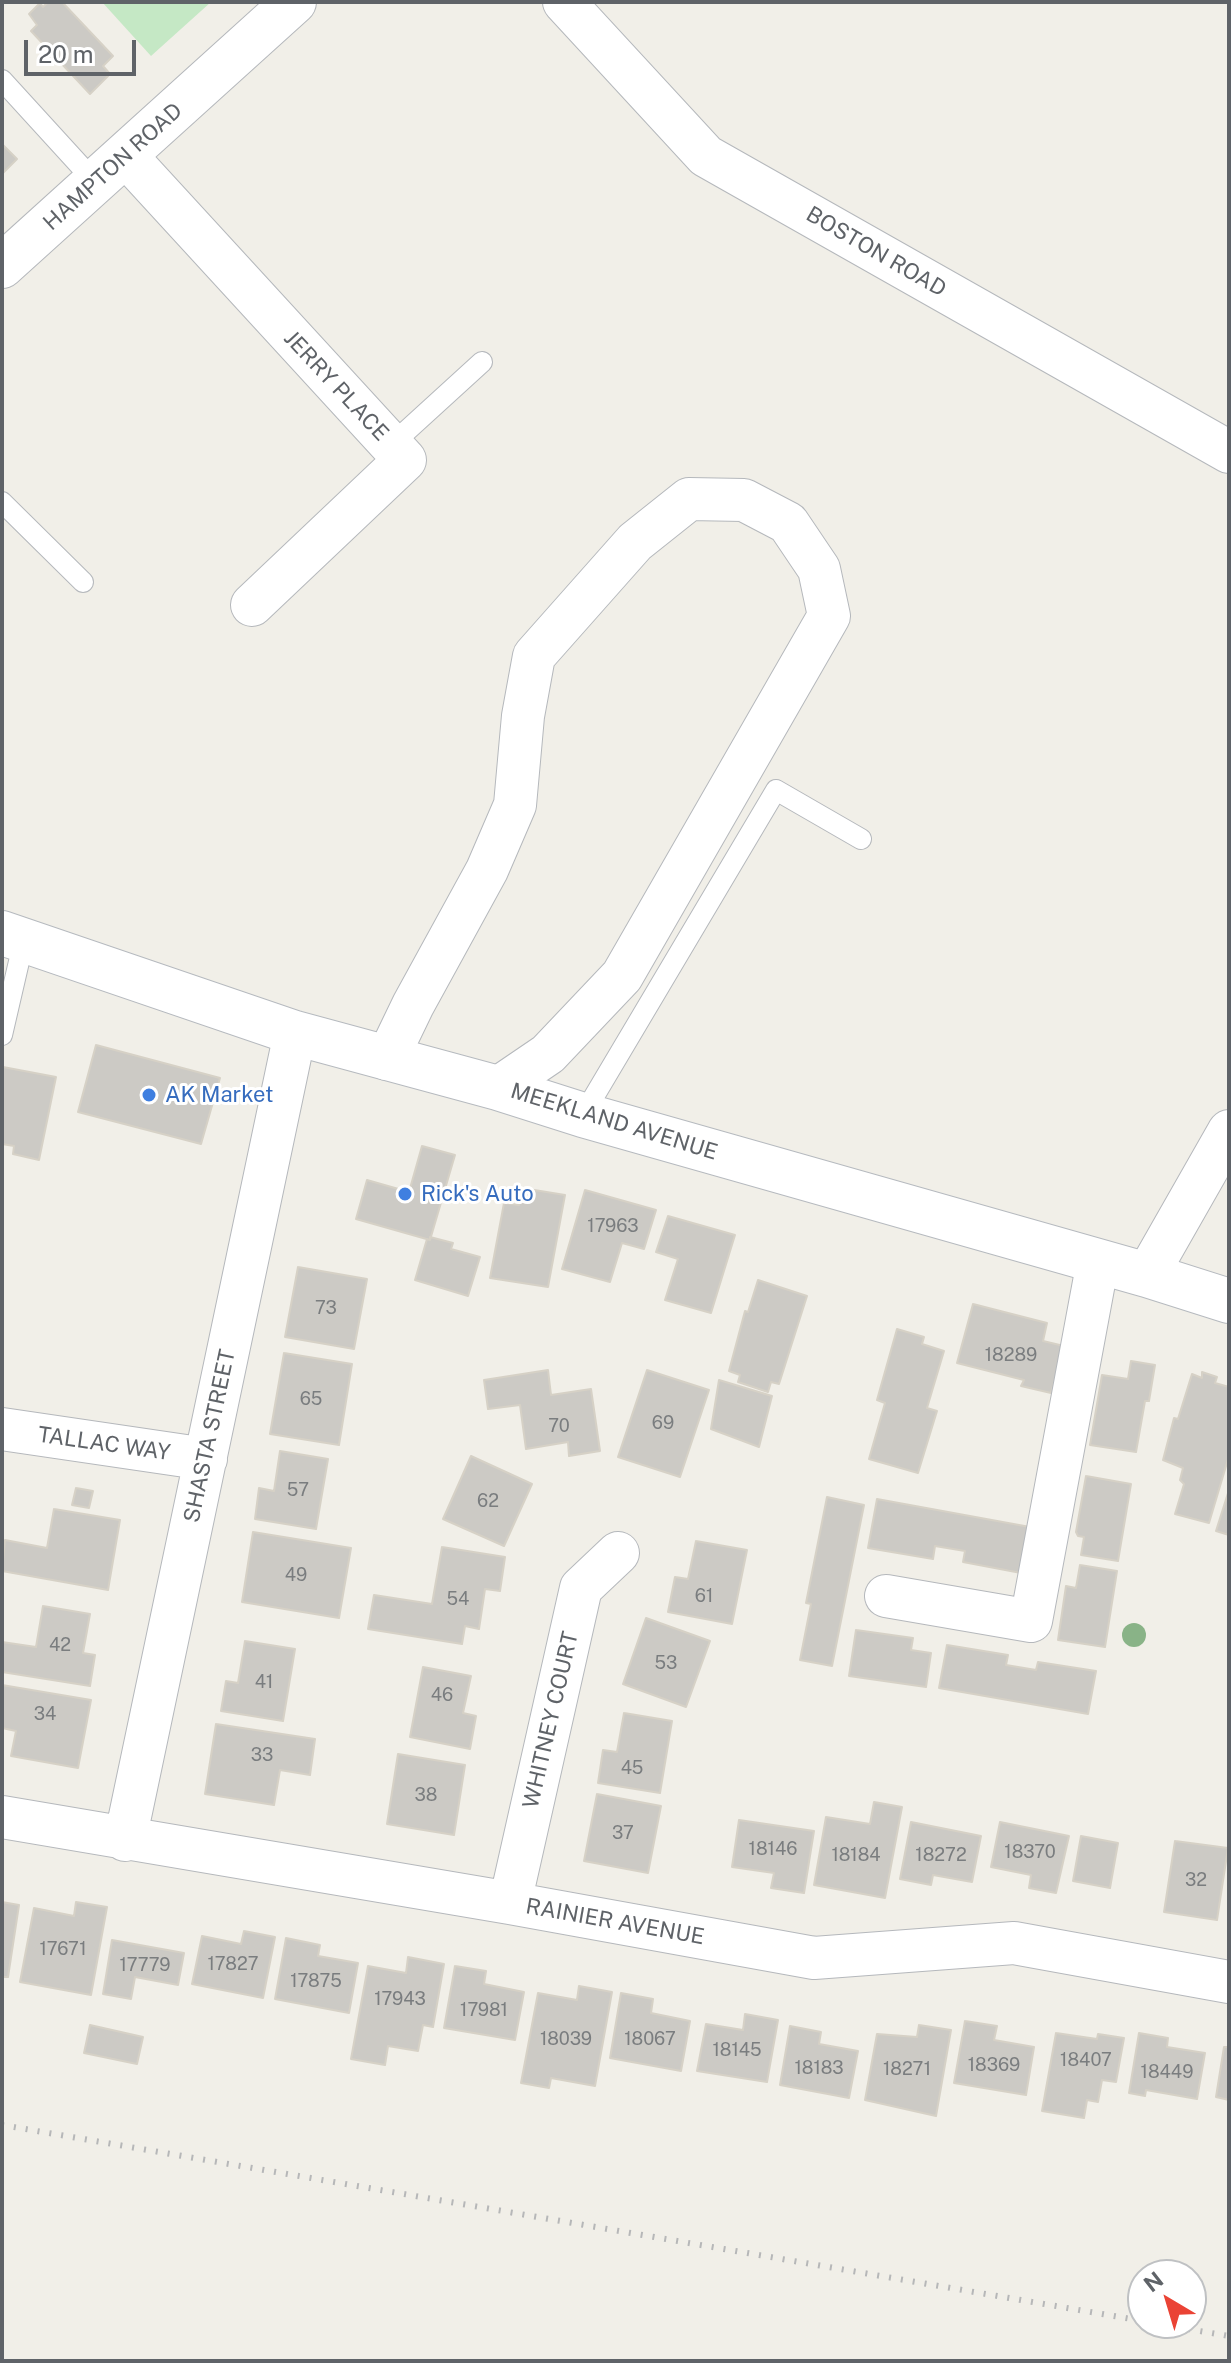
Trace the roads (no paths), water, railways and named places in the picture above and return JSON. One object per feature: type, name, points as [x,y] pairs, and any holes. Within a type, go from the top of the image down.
[{"type":"main road","name":"HAMPTON ROAD","points":[[2,266],[294,2]]},
{"type":"main road","name":"MEEKLAND AVENUE","points":[[13,936],[295,1033],[498,1088],[1229,1301]]},
{"type":"street","name":"BOSTON ROAD","points":[[564,2],[706,156],[1229,452]]},
{"type":"street","name":"JERRY PLACE","points":[[111,169],[405,460],[252,605]]},
{"type":"street","points":[[387,1059],[487,870],[515,805],[523,716],[534,656],[635,542],[689,499],[744,500],[788,523],[819,569],[829,616],[622,976],[548,1054],[498,1088]]},
{"type":"street","name":"SHASTA STREET","points":[[125,1840],[295,1033]]},
{"type":"street","points":[[1147,1275],[1229,1131]]},
{"type":"street","points":[[886,1596],[1031,1621],[1098,1261]]},
{"type":"street","name":"TALLAC WAY","points":[[2,1429],[206,1459]]},
{"type":"street","name":"WHITNEY COURT","points":[[510,1903],[581,1588],[618,1553]]},
{"type":"street","name":"RAINIER AVENUE","points":[[2,1817],[814,1958],[1014,1943],[1229,1982]]},
{"type":"lane","points":[[2,80],[111,169]]},
{"type":"lane","points":[[391,445],[482,362]]},
{"type":"lane","points":[[2,502],[83,582]]},
{"type":"lane","points":[[583,1115],[776,790],[861,839]]},
{"type":"lane","points":[[2,1035],[13,936]]},
{"type":"railway","points":[[2,2125],[1127,2318]]},
{"type":"railway","points":[[1207,2332],[1229,2336]]},
{"type":"place","name":"AK Market","points":[[149,1095]]},
{"type":"place","name":"Rick's Auto","points":[[405,1194]]}]
